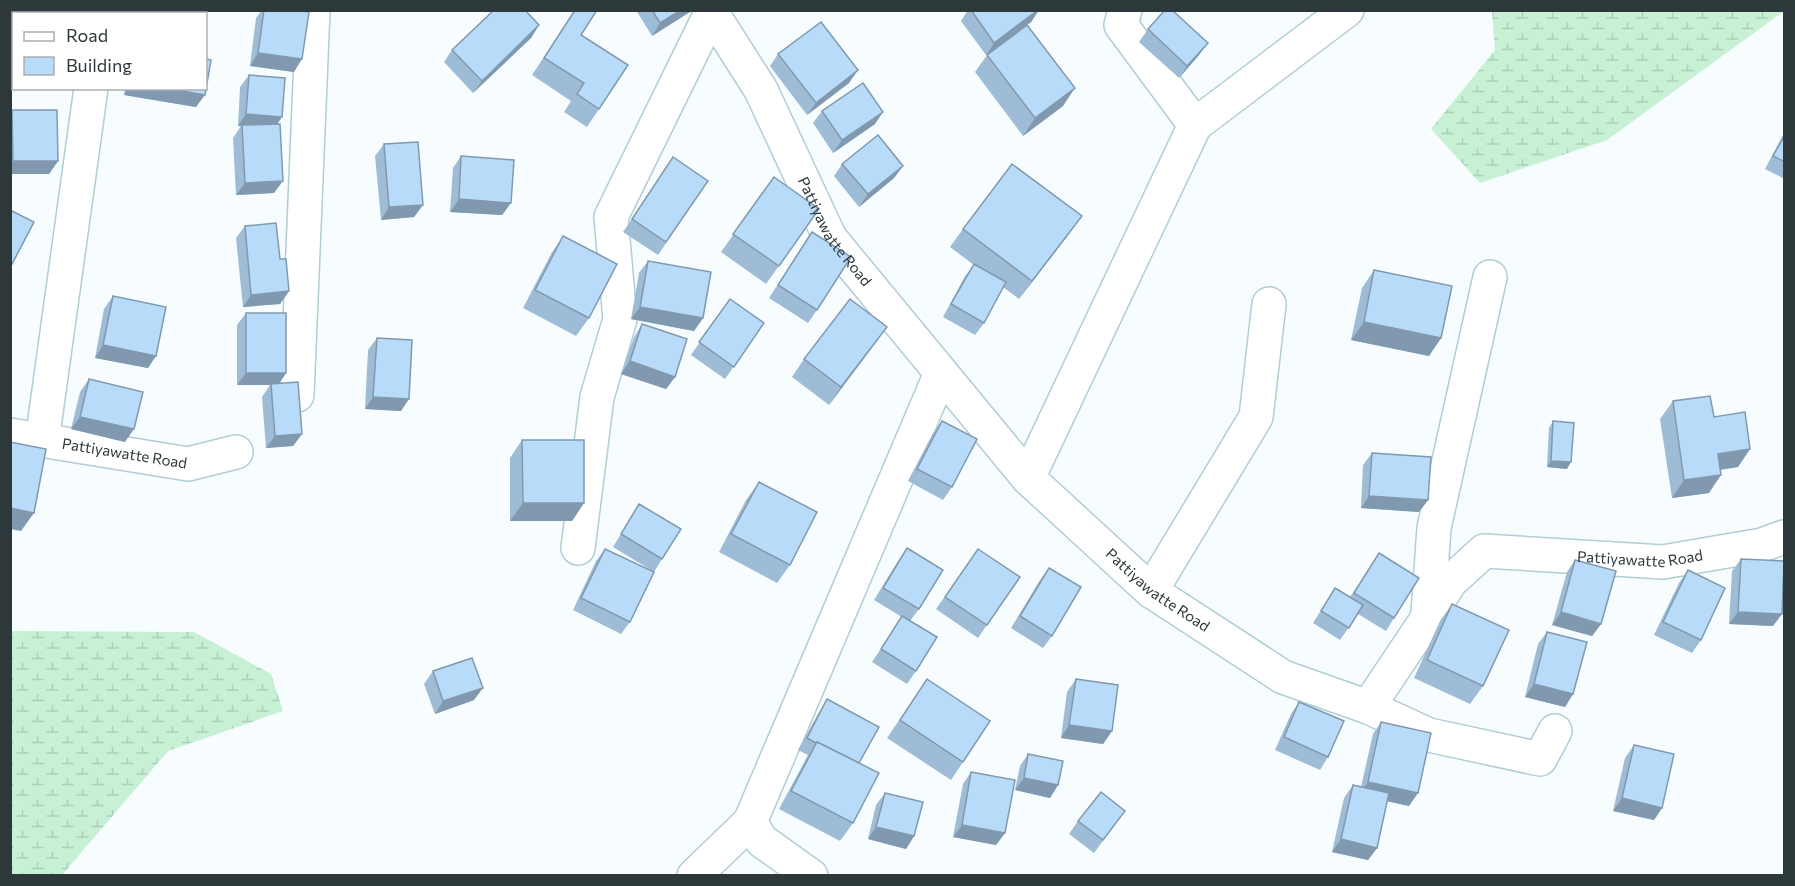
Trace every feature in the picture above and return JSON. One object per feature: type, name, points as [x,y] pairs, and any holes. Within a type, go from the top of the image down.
[{"type":"street","points":[[297,395],[313,10]]},
{"type":"street","points":[[1125,10],[1122,25],[1195,125]]},
{"type":"street","points":[[1028,478],[1195,125],[1347,10]]},
{"type":"street","points":[[578,548],[597,397],[620,319],[611,217],[710,12]]},
{"type":"street","name":"Pattiyawatte Road","points":[[710,12],[761,90],[830,238],[1028,478],[1151,591],[1283,677],[1368,707],[1450,582],[1484,551],[1664,562],[1762,545],[1785,537]]},
{"type":"street","points":[[42,441],[91,90]]},
{"type":"street","points":[[1427,619],[1434,528],[1490,277]]},
{"type":"street","points":[[1151,591],[1256,417],[1269,304]]},
{"type":"street","points":[[694,876],[750,822],[941,373]]},
{"type":"street","name":"Pattiyawatte Road","points":[[10,435],[188,464],[237,452]]},
{"type":"street","points":[[1368,707],[1429,735],[1540,759],[1555,731]]},
{"type":"street","points":[[750,822],[762,841],[812,876]]},
{"type":"green space","points":[[1492,11],[1784,11],[1607,140],[1480,183],[1431,129],[1495,50]]},
{"type":"green space","points":[[11,631],[194,632],[271,674],[283,711],[168,751],[62,875],[11,875]]},
{"type":"building","points":[[10,10],[76,10],[76,12],[12,12],[12,67],[10,67]]},
{"type":"building","points":[[264,10],[309,12],[302,59],[258,53]]},
{"type":"building","points":[[494,10],[525,10],[539,25],[482,81],[452,50]]},
{"type":"building","points":[[575,10],[597,10],[581,35],[628,65],[599,109],[577,94],[584,83],[544,58]]},
{"type":"building","points":[[652,10],[681,10],[660,23]]},
{"type":"building","points":[[971,10],[1038,10],[994,43]]},
{"type":"building","points":[[1165,10],[1172,10],[1208,43],[1187,66],[1148,29]]},
{"type":"building","points":[[821,22],[858,70],[816,103],[778,54]]},
{"type":"building","points":[[1027,25],[1075,88],[1035,118],[987,55]]},
{"type":"building","points":[[207,59],[211,60],[207,83]]},
{"type":"building","points":[[249,75],[285,78],[282,117],[246,114]]},
{"type":"building","points":[[863,83],[883,112],[842,140],[822,111]]},
{"type":"building","points":[[177,90],[206,90],[205,95]]},
{"type":"building","points":[[12,110],[57,110],[58,161],[13,161]]},
{"type":"building","points":[[280,124],[283,181],[245,183],[242,125]]},
{"type":"building","points":[[878,135],[903,166],[868,194],[842,164]]},
{"type":"building","points":[[1785,135],[1785,162],[1773,156]]},
{"type":"building","points":[[418,142],[423,205],[389,207],[384,144]]},
{"type":"building","points":[[461,156],[514,160],[511,203],[459,199]]},
{"type":"building","points":[[673,157],[708,181],[666,242],[632,219]]},
{"type":"building","points":[[1012,164],[1082,216],[1032,281],[963,229]]},
{"type":"building","points":[[774,177],[819,209],[779,266],[733,234]]},
{"type":"building","points":[[10,210],[34,222],[10,268]]},
{"type":"building","points":[[276,223],[280,259],[286,259],[289,291],[251,295],[245,226]]},
{"type":"building","points":[[812,232],[851,257],[817,310],[778,285]]},
{"type":"building","points":[[563,236],[617,264],[589,318],[535,290]]},
{"type":"building","points":[[648,261],[711,272],[703,318],[640,307]]},
{"type":"building","points":[[974,264],[1006,282],[984,323],[951,304]]},
{"type":"building","points":[[1374,270],[1452,286],[1441,338],[1364,322]]},
{"type":"building","points":[[113,296],[166,307],[156,356],[103,345]]},
{"type":"building","points":[[730,299],[764,323],[734,367],[699,342]]},
{"type":"building","points":[[850,299],[887,327],[841,387],[804,359]]},
{"type":"building","points":[[246,313],[286,313],[286,373],[246,373]]},
{"type":"building","points":[[642,324],[687,339],[675,377],[630,361]]},
{"type":"building","points":[[377,338],[412,340],[409,399],[373,397]]},
{"type":"building","points":[[89,379],[143,392],[134,429],[80,417]]},
{"type":"building","points":[[298,382],[302,434],[275,436],[271,384]]},
{"type":"building","points":[[1710,396],[1714,417],[1745,412],[1750,449],[1718,454],[1721,475],[1684,480],[1673,401]]},
{"type":"building","points":[[942,421],[977,439],[952,487],[917,469]]},
{"type":"building","points":[[1553,421],[1574,423],[1571,462],[1551,461]]},
{"type":"building","points":[[522,440],[584,440],[584,503],[523,503]]},
{"type":"building","points":[[10,442],[46,449],[34,513],[10,508]]},
{"type":"building","points":[[1372,453],[1431,457],[1428,500],[1369,496]]},
{"type":"building","points":[[759,482],[817,512],[790,565],[731,534]]},
{"type":"building","points":[[639,504],[681,529],[662,559],[621,534]]},
{"type":"building","points":[[907,548],[943,570],[919,609],[883,588]]},
{"type":"building","points":[[605,549],[654,572],[630,622],[581,598]]},
{"type":"building","points":[[978,549],[1020,577],[987,625],[945,597]]},
{"type":"building","points":[[1379,553],[1419,578],[1394,618],[1354,593]]},
{"type":"building","points":[[1741,559],[1784,561],[1782,614],[1738,612]]},
{"type":"building","points":[[1575,560],[1616,571],[1601,624],[1561,612]]},
{"type":"building","points":[[1049,568],[1081,587],[1052,636],[1020,616]]},
{"type":"building","points":[[1688,570],[1725,588],[1701,640],[1663,622]]},
{"type":"building","points":[[1335,588],[1363,605],[1349,628],[1321,611]]},
{"type":"building","points":[[1452,604],[1509,630],[1483,686],[1427,660]]},
{"type":"building","points":[[902,616],[937,637],[916,671],[881,649]]},
{"type":"building","points":[[1547,632],[1587,642],[1573,694],[1534,684]]},
{"type":"building","points":[[472,658],[483,688],[443,701],[433,671]]},
{"type":"building","points":[[927,679],[990,721],[963,762],[900,720]]},
{"type":"building","points":[[1076,679],[1118,685],[1112,731],[1069,725]]},
{"type":"building","points":[[827,699],[879,727],[859,763],[807,738]]},
{"type":"building","points":[[1299,702],[1344,721],[1328,757],[1284,737]]},
{"type":"building","points":[[1381,722],[1431,733],[1418,793],[1368,782]]},
{"type":"building","points":[[817,742],[879,773],[853,823],[791,791]]},
{"type":"building","points":[[1634,745],[1674,754],[1662,808],[1622,798]]},
{"type":"building","points":[[1028,754],[1063,761],[1058,785],[1024,778]]},
{"type":"building","points":[[971,772],[1015,780],[1005,833],[962,825]]},
{"type":"building","points":[[1353,785],[1389,793],[1377,848],[1341,839]]},
{"type":"building","points":[[1101,792],[1125,811],[1103,840],[1078,821]]},
{"type":"building","points":[[885,793],[923,802],[914,836],[876,827]]}]
